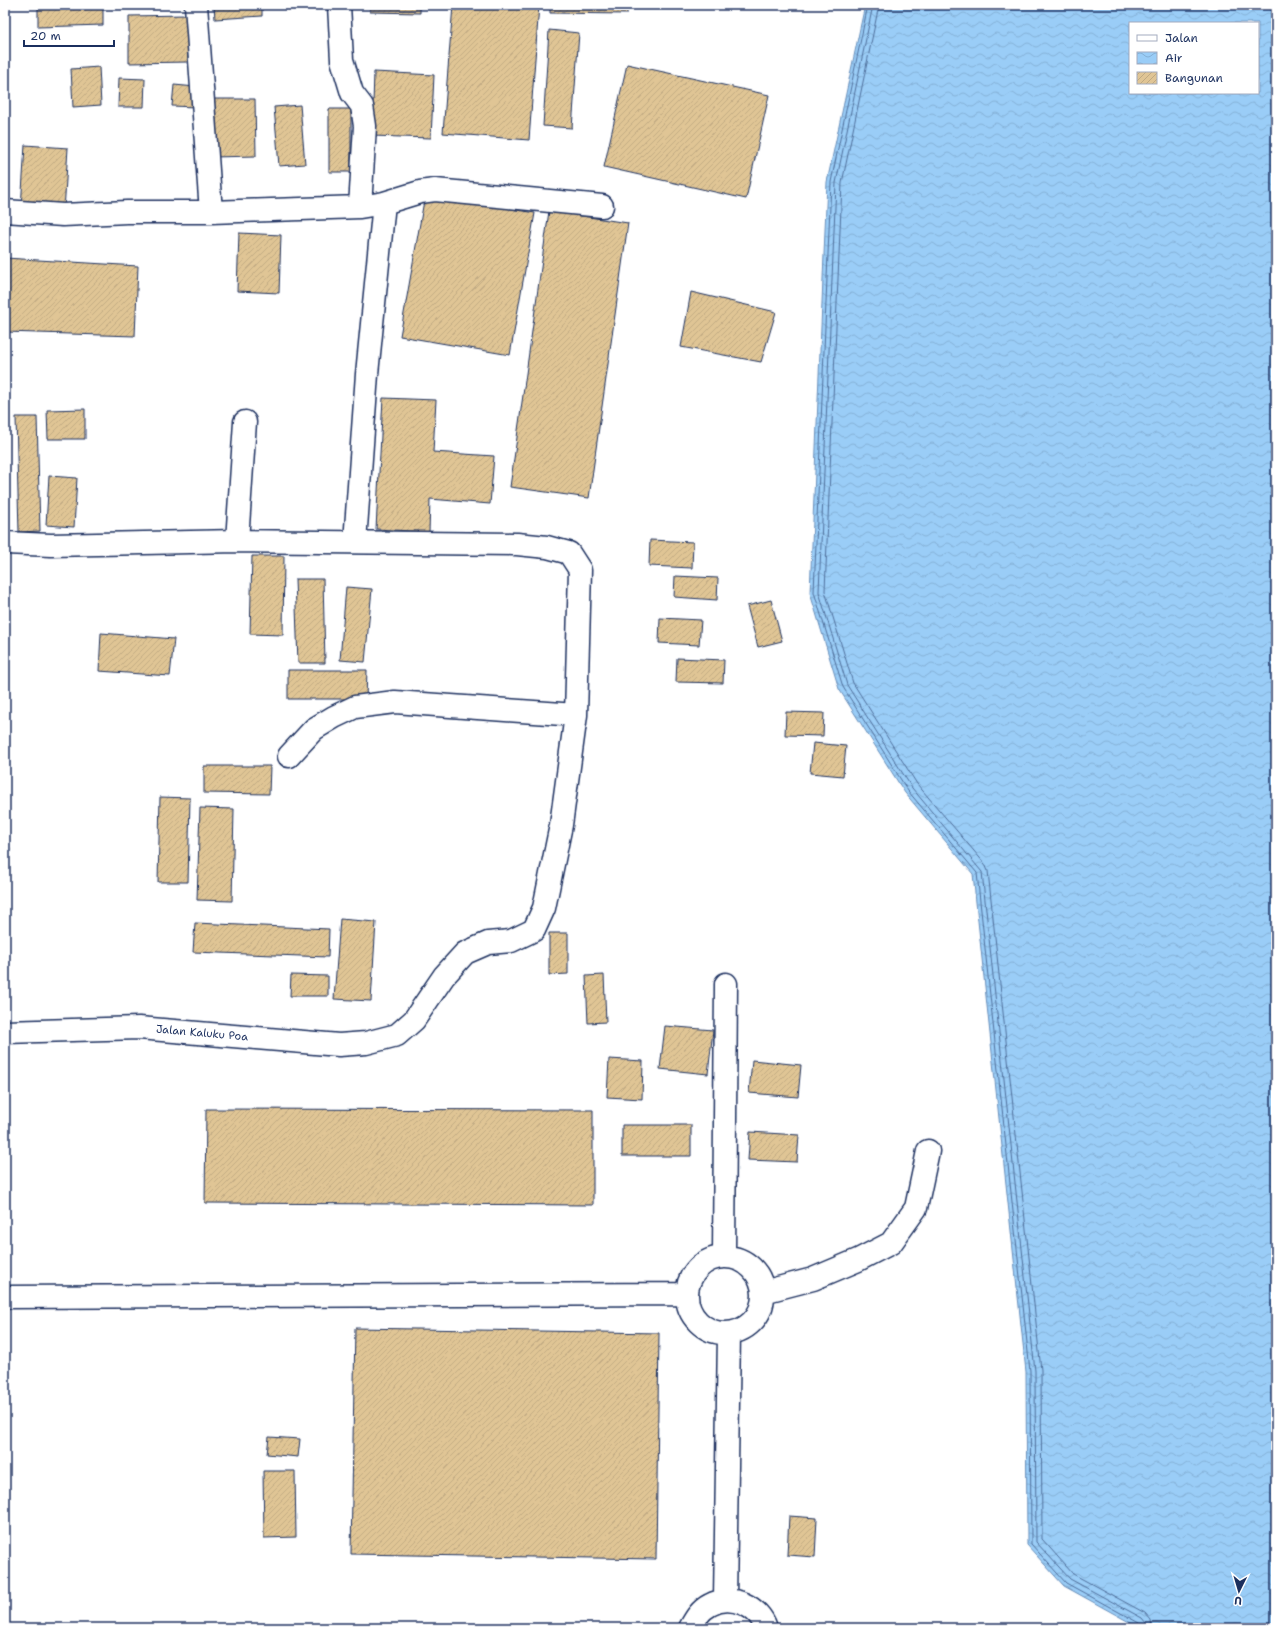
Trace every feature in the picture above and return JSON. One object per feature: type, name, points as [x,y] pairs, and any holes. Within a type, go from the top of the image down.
[{"type":"street","points":[[196,5],[211,212]]},
{"type":"street","points":[[339,5],[342,60],[352,93],[362,106],[365,126],[360,207]]},
{"type":"street","points":[[5,211],[63,214],[211,212],[360,207],[384,203],[420,192],[435,190],[602,206]]},
{"type":"street","points":[[355,542],[367,374],[384,203]]},
{"type":"street","points":[[237,541],[245,422]]},
{"type":"street","points":[[5,543],[51,546],[237,541],[517,544],[547,547],[569,553],[580,570],[576,715],[395,702],[374,704],[355,707],[314,729],[290,756]]},
{"type":"street","name":"Jalan Kaluku Poa","points":[[5,1032],[80,1028],[139,1028],[339,1045],[366,1043],[397,1035],[414,1020],[444,976],[465,953],[488,942],[511,941],[534,930],[544,908],[560,825],[576,715]]},
{"type":"street","points":[[724,1256],[726,984]]},
{"type":"street","points":[[763,1292],[813,1278],[858,1260],[891,1243],[916,1208],[928,1151]]},
{"type":"street","points":[[724,1256],[740,1260],[751,1267],[760,1277],[763,1292],[761,1306],[754,1320],[744,1328],[729,1333],[712,1331],[698,1323],[689,1309],[686,1294],[688,1280],[697,1267],[708,1258],[724,1256]]},
{"type":"street","points":[[5,1297],[686,1294]]},
{"type":"street","points":[[725,1600],[729,1333]]},
{"type":"street","points":[[690,1628],[698,1614],[710,1604],[725,1600],[741,1602],[754,1610],[764,1622],[766,1628]]},
{"type":"water","points":[[865,5],[1276,5],[1276,1628],[1140,1628],[1064,1586],[1027,1545],[1026,1372],[973,874],[905,793],[839,689],[810,593],[827,182]]},
{"type":"building","points":[[38,5],[103,5],[103,25],[38,27]]},
{"type":"building","points":[[214,5],[262,5],[262,16],[215,19]]},
{"type":"building","points":[[370,5],[420,5],[420,13],[370,12]]},
{"type":"building","points":[[453,5],[539,5],[529,140],[443,133]]},
{"type":"building","points":[[550,5],[627,5],[627,14],[550,13]]},
{"type":"building","points":[[187,15],[188,62],[129,63],[129,16]]},
{"type":"building","points":[[549,30],[579,33],[572,128],[543,126]]},
{"type":"building","points":[[627,64],[769,95],[746,199],[604,167]]},
{"type":"building","points":[[99,67],[101,105],[73,107],[71,69]]},
{"type":"building","points":[[374,72],[434,75],[431,138],[372,136]]},
{"type":"building","points":[[119,78],[145,79],[144,107],[118,107]]},
{"type":"building","points":[[174,85],[196,87],[195,107],[172,106]]},
{"type":"building","points":[[212,99],[255,99],[256,156],[213,157]]},
{"type":"building","points":[[300,105],[305,164],[279,166],[274,107]]},
{"type":"building","points":[[329,109],[351,109],[351,172],[329,172]]},
{"type":"building","points":[[25,145],[68,148],[64,211],[21,208]]},
{"type":"building","points":[[425,195],[535,213],[510,355],[400,336]]},
{"type":"building","points":[[549,211],[628,223],[589,498],[510,487]]},
{"type":"building","points":[[239,233],[281,235],[279,293],[237,291]]},
{"type":"building","points":[[5,258],[138,266],[135,336],[5,332]]},
{"type":"building","points":[[691,292],[776,312],[761,362],[681,347]]},
{"type":"building","points":[[383,398],[436,400],[433,452],[494,456],[490,504],[430,499],[429,532],[376,529]]},
{"type":"building","points":[[85,409],[85,439],[48,439],[47,410]]},
{"type":"building","points":[[16,417],[37,417],[40,531],[19,532]]},
{"type":"building","points":[[49,476],[77,478],[74,527],[46,525]]},
{"type":"building","points":[[650,540],[693,542],[692,568],[649,566]]},
{"type":"building","points":[[252,556],[284,556],[283,635],[250,634]]},
{"type":"building","points":[[675,576],[718,578],[717,600],[674,597]]},
{"type":"building","points":[[295,579],[323,579],[325,663],[298,663]]},
{"type":"building","points":[[346,587],[372,589],[365,662],[340,660]]},
{"type":"building","points":[[771,600],[782,641],[758,647],[747,606]]},
{"type":"building","points":[[660,618],[701,620],[699,645],[659,643]]},
{"type":"building","points":[[101,633],[174,639],[170,676],[99,671]]},
{"type":"building","points":[[677,658],[724,660],[723,683],[676,682]]},
{"type":"building","points":[[288,670],[367,670],[366,699],[288,699]]},
{"type":"building","points":[[786,712],[824,713],[823,736],[785,735]]},
{"type":"building","points":[[813,743],[846,746],[843,776],[810,773]]},
{"type":"building","points":[[204,766],[270,766],[269,794],[204,793]]},
{"type":"building","points":[[160,797],[190,798],[188,882],[158,882]]},
{"type":"building","points":[[200,808],[234,809],[232,901],[197,900]]},
{"type":"building","points":[[5,847],[10,848],[6,883],[5,883]]},
{"type":"building","points":[[340,919],[376,922],[371,1001],[334,999]]},
{"type":"building","points":[[195,923],[329,929],[328,957],[193,952]]},
{"type":"building","points":[[549,933],[568,933],[568,974],[549,975]]},
{"type":"building","points":[[291,975],[328,976],[328,996],[290,996]]},
{"type":"building","points":[[604,975],[606,1022],[588,1023],[586,976]]},
{"type":"building","points":[[665,1026],[713,1030],[708,1074],[660,1069]]},
{"type":"building","points":[[609,1059],[643,1061],[642,1099],[607,1097]]},
{"type":"building","points":[[752,1060],[801,1065],[798,1097],[749,1093]]},
{"type":"building","points":[[206,1109],[593,1110],[593,1205],[205,1203]]},
{"type":"building","points":[[622,1125],[691,1125],[691,1156],[622,1156]]},
{"type":"building","points":[[750,1132],[799,1135],[797,1162],[748,1160]]},
{"type":"building","points":[[355,1328],[659,1333],[656,1559],[351,1554]]},
{"type":"building","points":[[269,1437],[300,1439],[298,1457],[267,1454]]},
{"type":"building","points":[[263,1471],[295,1471],[296,1537],[264,1538]]},
{"type":"building","points":[[789,1516],[817,1518],[815,1557],[787,1555]]}]
